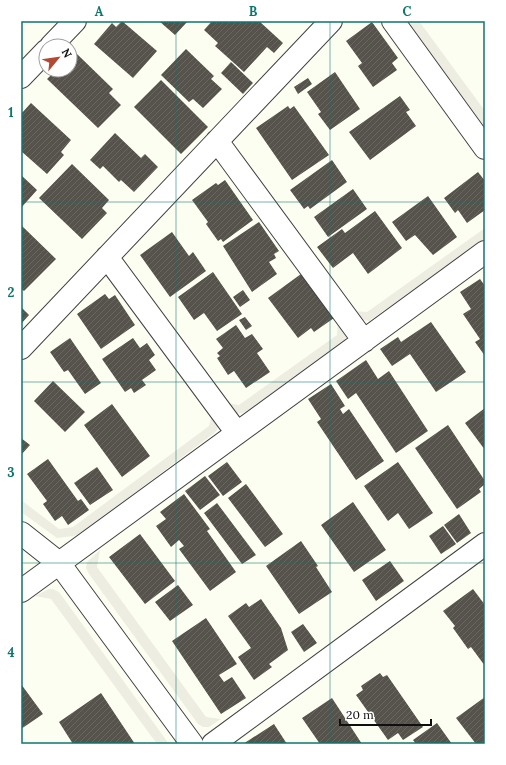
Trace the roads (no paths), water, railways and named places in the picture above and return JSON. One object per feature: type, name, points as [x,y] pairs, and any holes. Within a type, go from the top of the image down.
[{"type":"street","points":[[59,38],[75,21]]},
{"type":"street","points":[[21,348],[331,21]]},
{"type":"street","points":[[393,21],[485,148]]},
{"type":"street","points":[[21,77],[38,59]]},
{"type":"street","points":[[217,141],[364,341]]},
{"type":"street","points":[[21,591],[485,252]]},
{"type":"street","points":[[107,257],[237,433]]},
{"type":"street","points":[[21,533],[59,563],[192,744]]},
{"type":"street","points":[[213,744],[485,544]]}]
